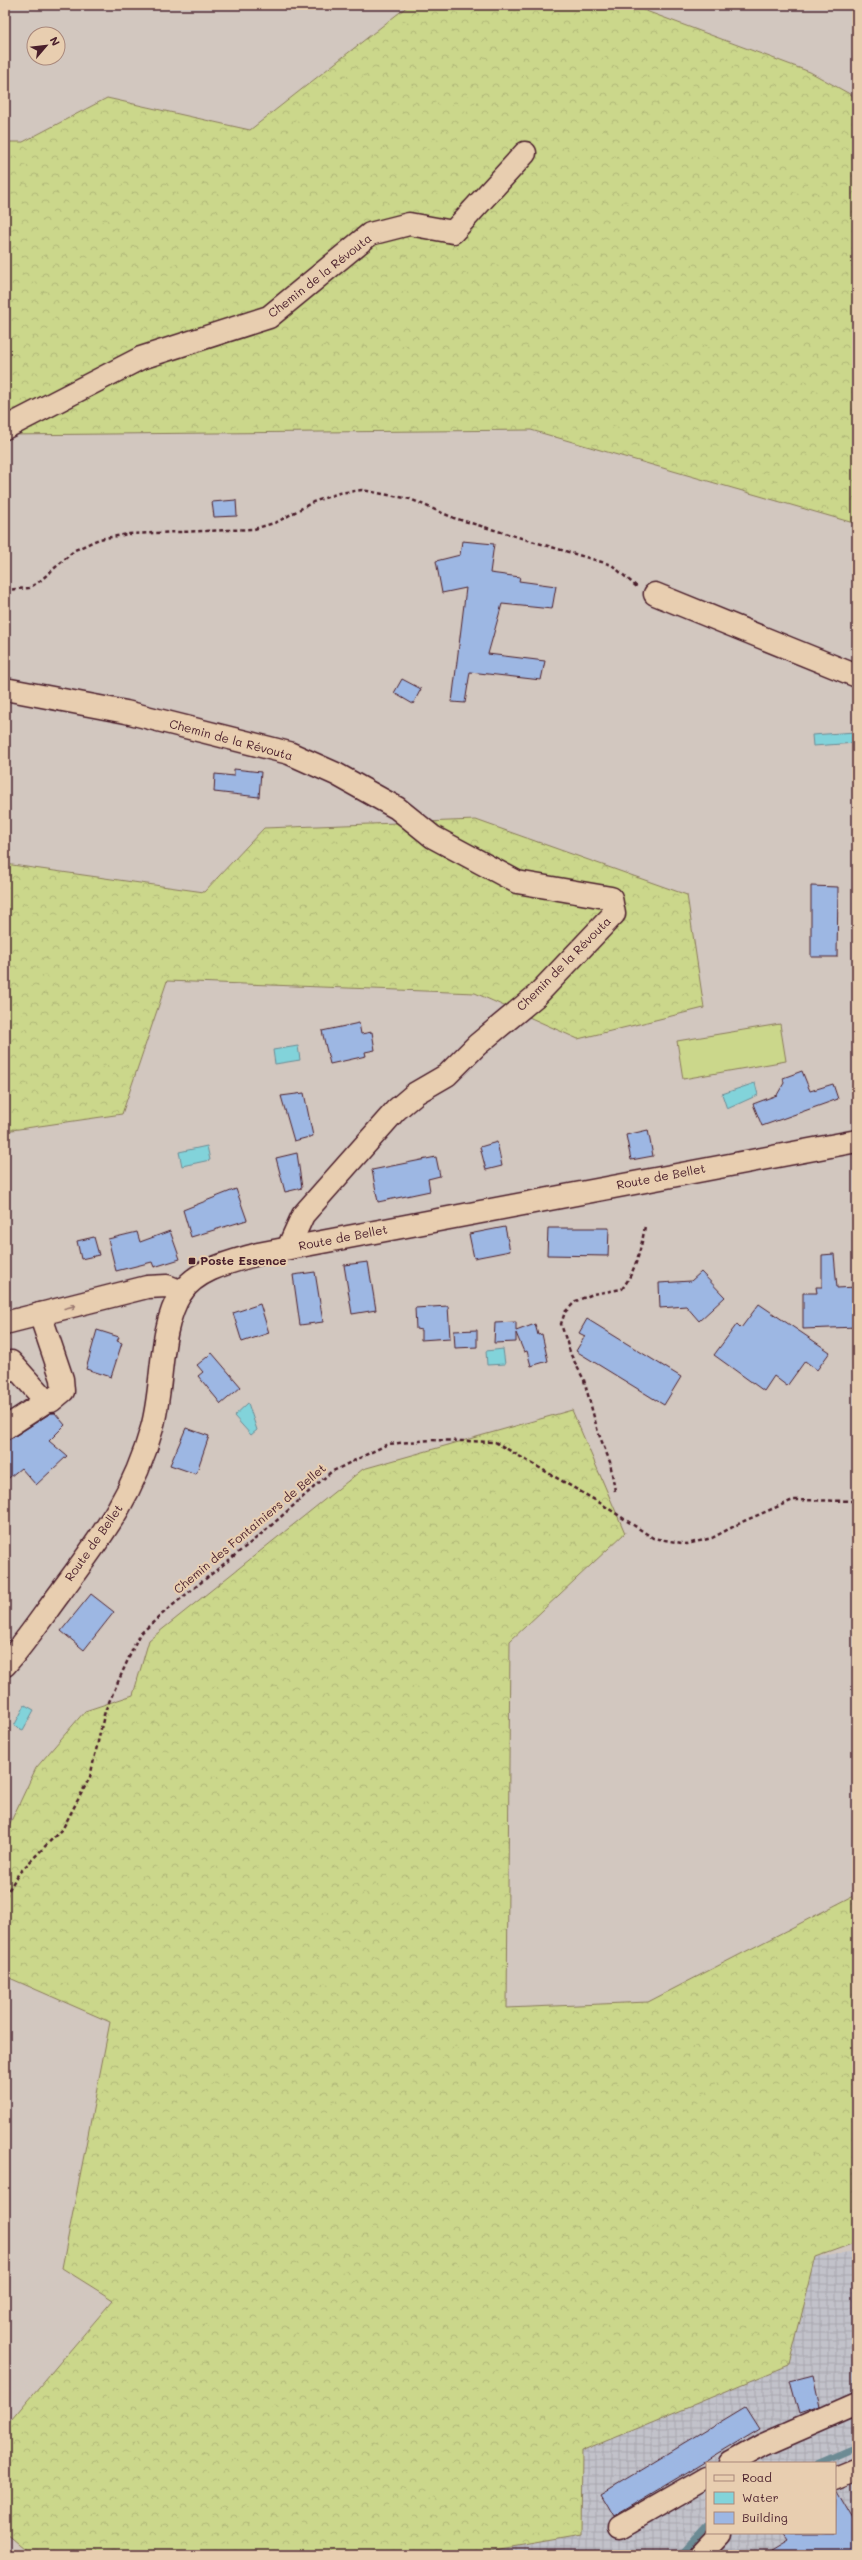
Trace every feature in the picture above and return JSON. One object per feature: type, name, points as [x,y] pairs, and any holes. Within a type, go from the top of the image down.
[{"type":"street","name":"Chemin de la Révouta","points":[[5,428],[141,358],[269,317],[370,234],[409,224],[453,232],[525,152]]},
{"type":"street","points":[[655,594],[857,676]]},
{"type":"street","name":"Chemin de la Révouta","points":[[5,689],[126,712],[288,753],[336,774],[397,808],[433,837],[517,882],[611,898],[614,914],[536,996],[477,1045],[448,1075],[416,1093],[396,1110],[303,1215],[288,1248]]},
{"type":"street","name":"Route de Bellet","points":[[5,1665],[113,1520],[130,1488],[152,1428],[160,1394],[165,1334],[173,1308],[182,1292],[202,1274],[229,1262],[288,1248],[857,1141]]},
{"type":"street","points":[[5,1323],[147,1287],[166,1286],[182,1292]]},
{"type":"street","points":[[5,1428],[48,1400],[58,1397],[63,1391],[62,1379],[40,1314]]},
{"type":"street","points":[[11,1362],[44,1399],[48,1400]]},
{"type":"street","points":[[733,2462],[762,2445],[857,2404]]},
{"type":"street","points":[[836,2478],[857,2470]]},
{"type":"street","points":[[620,2527],[706,2478]]},
{"type":"street","points":[[699,2555],[719,2534]]},
{"type":"path","points":[[5,590],[29,588],[40,581],[75,550],[99,539],[129,534],[254,529],[277,522],[312,502],[339,493],[362,490],[410,498],[454,518],[612,565],[634,586],[655,594]]},
{"type":"path","points":[[615,1490],[610,1462],[598,1432],[584,1380],[571,1355],[561,1324],[565,1312],[576,1301],[592,1294],[622,1289],[629,1279],[640,1254],[645,1226]]},
{"type":"path","name":"Chemin des Fontainiers de Bellet","points":[[5,1896],[19,1873],[63,1828],[90,1776],[105,1711],[139,1635],[168,1609],[265,1531],[331,1472],[388,1444],[431,1440],[495,1442],[600,1503],[653,1538],[687,1544],[712,1538],[744,1521],[793,1500],[857,1501]]},
{"type":"shaded area","points":[[857,2252],[857,2555],[471,2555],[581,2536],[582,2451],[789,2365],[816,2257]]},
{"type":"green space","points":[[409,5],[630,5],[810,72],[857,98],[857,524],[531,430],[5,435],[5,142],[23,142],[107,98],[250,130]]},
{"type":"green space","points":[[476,820],[687,895],[704,1008],[578,1039],[475,993],[167,981],[122,1114],[5,1131],[5,864],[204,892],[264,828]]},
{"type":"green space","points":[[780,1024],[786,1061],[683,1079],[677,1041]]},
{"type":"green space","points":[[572,1410],[625,1533],[510,1641],[507,2008],[648,2002],[857,1894],[857,2242],[816,2257],[789,2365],[582,2451],[581,2536],[471,2555],[31,2555],[5,2533],[5,2427],[113,2300],[62,2268],[110,2022],[5,1976],[5,1834],[36,1768],[85,1711],[133,1695],[149,1640],[363,1469]]},
{"type":"water","points":[[855,732],[856,743],[813,746],[812,735]]},
{"type":"water","points":[[298,1046],[300,1060],[275,1064],[273,1050]]},
{"type":"water","points":[[755,1083],[758,1095],[727,1109],[722,1094]]},
{"type":"water","points":[[207,1146],[210,1160],[182,1166],[179,1152]]},
{"type":"water","points":[[503,1349],[505,1364],[487,1365],[486,1351]]},
{"type":"water","points":[[248,1403],[257,1430],[251,1435],[234,1416]]},
{"type":"water","points":[[25,1705],[34,1710],[23,1730],[14,1726]]},
{"type":"building","points":[[236,500],[237,516],[214,517],[212,502]]},
{"type":"building","points":[[462,541],[494,544],[490,573],[520,577],[519,581],[556,586],[552,609],[502,604],[488,654],[545,661],[541,680],[470,672],[465,703],[452,702],[466,588],[442,593],[436,561],[460,555]]},
{"type":"building","points":[[402,679],[421,689],[413,704],[394,693]]},
{"type":"building","points":[[234,769],[261,772],[259,797],[214,792],[215,774],[234,776]]},
{"type":"building","points":[[811,886],[838,887],[837,957],[811,957]]},
{"type":"building","points":[[359,1023],[361,1034],[372,1032],[375,1050],[365,1052],[366,1056],[330,1064],[322,1031]]},
{"type":"building","points":[[802,1071],[810,1091],[833,1084],[838,1099],[762,1126],[753,1104],[777,1095],[784,1083],[783,1078]]},
{"type":"building","points":[[304,1093],[313,1136],[294,1141],[281,1096]]},
{"type":"building","points":[[648,1130],[653,1156],[631,1160],[626,1135]]},
{"type":"building","points":[[497,1142],[502,1166],[486,1170],[480,1147]]},
{"type":"building","points":[[297,1153],[302,1188],[285,1192],[276,1158]]},
{"type":"building","points":[[436,1157],[440,1176],[428,1179],[430,1191],[378,1202],[372,1170]]},
{"type":"building","points":[[236,1189],[247,1220],[191,1237],[183,1210]]},
{"type":"building","points":[[505,1227],[510,1251],[474,1258],[469,1234]]},
{"type":"building","points":[[548,1228],[609,1228],[608,1256],[547,1255]]},
{"type":"building","points":[[170,1231],[180,1259],[154,1267],[152,1262],[116,1271],[108,1239],[137,1232],[140,1242]]},
{"type":"building","points":[[94,1237],[99,1255],[81,1259],[77,1241]]},
{"type":"building","points":[[834,1254],[837,1288],[857,1287],[857,1327],[803,1329],[803,1293],[817,1293],[816,1287],[822,1287],[822,1255]]},
{"type":"building","points":[[368,1262],[376,1310],[352,1314],[344,1265]]},
{"type":"building","points":[[315,1272],[323,1322],[300,1325],[293,1275]]},
{"type":"building","points":[[701,1272],[725,1297],[699,1321],[686,1306],[660,1308],[659,1283],[691,1281]]},
{"type":"building","points":[[260,1304],[269,1333],[242,1342],[233,1313]]},
{"type":"building","points":[[759,1304],[830,1352],[817,1370],[805,1361],[787,1386],[774,1376],[764,1391],[714,1355],[737,1324],[741,1328]]},
{"type":"building","points":[[448,1306],[450,1338],[421,1340],[421,1330],[416,1329],[415,1308]]},
{"type":"building","points":[[587,1319],[681,1377],[664,1405],[576,1351],[585,1336],[579,1333]]},
{"type":"building","points":[[516,1322],[516,1331],[535,1324],[538,1335],[542,1334],[548,1361],[531,1366],[527,1351],[524,1352],[516,1333],[516,1342],[494,1343],[495,1323]]},
{"type":"building","points":[[97,1330],[119,1337],[117,1341],[122,1343],[111,1377],[86,1369]]},
{"type":"building","points":[[477,1330],[477,1347],[455,1348],[454,1331]]},
{"type":"building","points":[[212,1353],[241,1387],[221,1404],[198,1376],[203,1372],[197,1365]]},
{"type":"building","points":[[51,1413],[55,1413],[65,1425],[49,1441],[67,1456],[36,1485],[21,1468],[5,1481],[5,1440],[12,1438]]},
{"type":"building","points":[[186,1428],[209,1436],[196,1474],[170,1465]]},
{"type":"building","points":[[91,1594],[114,1612],[84,1650],[61,1631]]},
{"type":"building","points":[[813,2375],[820,2407],[799,2414],[790,2381]]},
{"type":"building","points":[[745,2407],[759,2429],[614,2516],[601,2494]]},
{"type":"building","points":[[836,2490],[857,2526],[857,2555],[763,2555],[788,2540],[784,2534],[836,2534]]},
{"type":"waterway","points":[[819,2462],[857,2446]]},
{"type":"waterway","points":[[678,2555],[706,2525]]},
{"type":"place","name":"Poste Essence","points":[[192,1261]]}]
